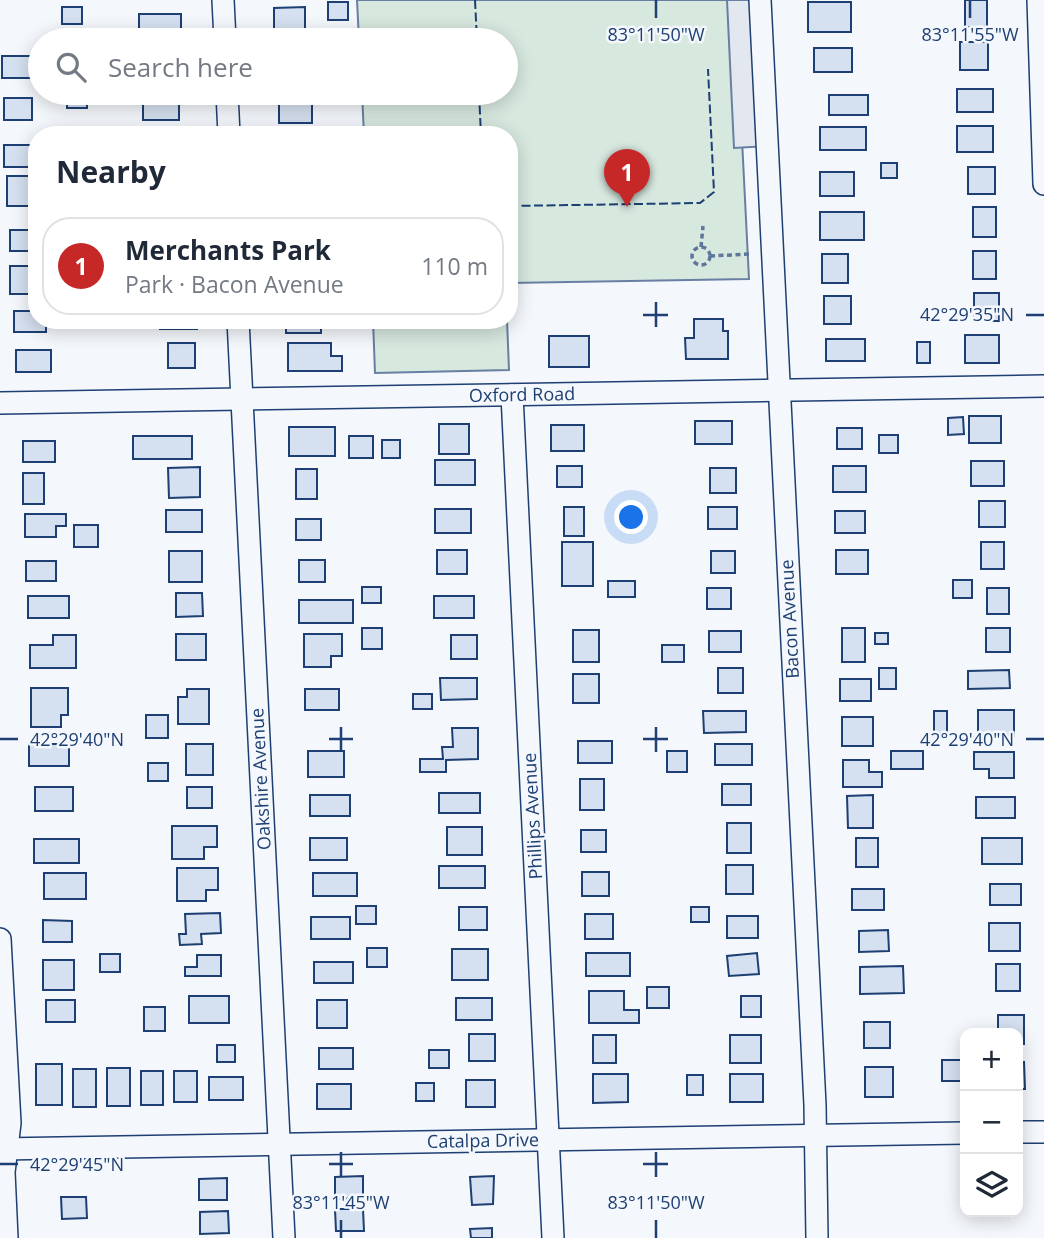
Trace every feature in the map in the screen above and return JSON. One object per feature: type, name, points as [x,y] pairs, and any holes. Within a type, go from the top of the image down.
[{"type":"street","points":[[223,0],[224,28]]},
{"type":"street","name":"Bacon Avenue","points":[[760,0],[817,1238]]},
{"type":"street","points":[[1038,0],[1044,184]]},
{"type":"street","points":[[228,105],[229,126]]},
{"type":"street","name":"Oakshire Avenue","points":[[238,329],[284,1238]]},
{"type":"street","name":"Oxford Road","points":[[0,403],[1044,386]]},
{"type":"street","name":"Phillips Avenue","points":[[512,395],[553,1238]]},
{"type":"street","points":[[0,939],[10,1123],[3,1148],[7,1238]]},
{"type":"street","points":[[1023,1132],[1044,1132]]},
{"type":"street","name":"Catalpa Drive","points":[[3,1148],[960,1133]]},
{"type":"path","points":[[701,247],[703,226]]},
{"type":"path","points":[[701,247],[691,253],[692,260],[698,266],[704,265],[710,256]]},
{"type":"path","points":[[701,247],[704,247],[710,256]]},
{"type":"path","points":[[710,256],[750,254]]},
{"type":"shaded area","points":[[357,0],[735,0],[749,279],[518,283],[518,126],[364,126],[363,105],[518,105],[518,28],[358,28]]},
{"type":"shaded area","points":[[727,0],[759,0],[767,146],[734,148]]},
{"type":"shaded area","points":[[373,329],[507,329],[509,370],[375,373]]},
{"type":"building","points":[[965,0],[987,0],[987,27],[965,27]]},
{"type":"building","points":[[328,2],[348,2],[348,20],[328,20]]},
{"type":"building","points":[[808,2],[851,2],[851,32],[808,32]]},
{"type":"building","points":[[62,7],[82,7],[82,24],[62,24]]},
{"type":"building","points":[[305,7],[305,28],[274,28],[274,8]]},
{"type":"building","points":[[139,14],[181,14],[181,28],[139,28]]},
{"type":"building","points":[[960,42],[988,42],[988,70],[960,70]]},
{"type":"building","points":[[814,48],[852,48],[852,72],[814,72]]},
{"type":"building","points":[[2,56],[28,56],[28,78],[2,78]]},
{"type":"building","points":[[957,89],[993,89],[993,112],[957,112]]},
{"type":"building","points":[[829,95],[868,95],[868,115],[829,115]]},
{"type":"building","points":[[4,98],[28,98],[28,105],[32,105],[32,120],[4,120]]},
{"type":"building","points":[[67,105],[87,105],[87,108],[67,108]]},
{"type":"building","points":[[143,105],[179,105],[179,120],[143,120]]},
{"type":"building","points":[[279,105],[312,105],[312,123],[279,123]]},
{"type":"building","points":[[957,126],[993,126],[993,152],[957,152]]},
{"type":"building","points":[[820,127],[866,127],[866,150],[820,150]]},
{"type":"building","points":[[4,145],[28,145],[28,167],[4,167]]},
{"type":"building","points":[[881,163],[897,163],[897,178],[881,178]]},
{"type":"building","points":[[968,167],[995,167],[995,194],[968,194]]},
{"type":"building","points":[[820,172],[854,172],[854,196],[820,196]]},
{"type":"building","points":[[7,176],[28,176],[28,206],[7,206]]},
{"type":"building","points":[[973,207],[996,207],[996,237],[973,237]]},
{"type":"building","points":[[820,212],[864,212],[864,240],[820,240]]},
{"type":"building","points":[[10,230],[28,230],[28,251],[10,251]]},
{"type":"building","points":[[973,251],[996,251],[996,279],[973,279]]},
{"type":"building","points":[[822,254],[848,254],[848,283],[822,283]]},
{"type":"building","points":[[10,266],[28,266],[28,294],[10,294]]},
{"type":"building","points":[[974,293],[999,293],[999,321],[974,321]]},
{"type":"building","points":[[824,296],[851,296],[851,324],[824,324]]},
{"type":"building","points":[[14,311],[28,311],[28,329],[46,329],[46,332],[14,332]]},
{"type":"building","points":[[694,319],[723,319],[723,331],[728,331],[728,359],[686,359],[685,338],[694,338]]},
{"type":"building","points":[[286,329],[321,329],[321,333],[286,333]]},
{"type":"building","points":[[965,335],[999,335],[999,363],[965,363]]},
{"type":"building","points":[[549,336],[589,336],[589,367],[549,367]]},
{"type":"building","points":[[826,339],[865,339],[865,361],[826,361]]},
{"type":"building","points":[[917,342],[930,342],[930,363],[917,363]]},
{"type":"building","points":[[168,343],[195,343],[195,368],[168,368]]},
{"type":"building","points":[[288,343],[331,343],[331,356],[342,356],[342,371],[288,371]]},
{"type":"building","points":[[16,350],[51,350],[51,372],[16,372]]},
{"type":"building","points":[[969,416],[1001,416],[1001,443],[969,443]]},
{"type":"building","points":[[963,417],[964,434],[948,435],[948,418]]},
{"type":"building","points":[[695,421],[732,421],[732,444],[695,444]]},
{"type":"building","points":[[439,424],[469,424],[469,454],[439,454]]},
{"type":"building","points":[[551,425],[584,425],[584,451],[551,451]]},
{"type":"building","points":[[289,427],[335,427],[335,456],[289,456]]},
{"type":"building","points":[[837,428],[862,428],[862,449],[837,449]]},
{"type":"building","points":[[879,435],[898,435],[898,453],[879,453]]},
{"type":"building","points":[[133,436],[192,436],[192,459],[133,459]]},
{"type":"building","points":[[349,436],[373,436],[373,458],[349,458]]},
{"type":"building","points":[[382,440],[400,440],[400,458],[382,458]]},
{"type":"building","points":[[23,441],[55,441],[55,462],[23,462]]},
{"type":"building","points":[[435,460],[475,460],[475,485],[435,485]]},
{"type":"building","points":[[971,461],[1004,461],[1004,486],[971,486]]},
{"type":"building","points":[[557,466],[582,466],[582,487],[557,487]]},
{"type":"building","points":[[833,466],[866,466],[866,492],[833,492]]},
{"type":"building","points":[[200,467],[200,497],[169,498],[168,468]]},
{"type":"building","points":[[710,468],[736,468],[736,493],[710,493]]},
{"type":"building","points":[[296,469],[317,469],[317,499],[296,499]]},
{"type":"building","points":[[23,473],[44,473],[44,504],[23,504]]},
{"type":"building","points":[[979,501],[1005,501],[1005,527],[979,527]]},
{"type":"building","points":[[564,507],[584,507],[584,536],[564,536]]},
{"type":"building","points":[[708,507],[737,507],[737,529],[708,529]]},
{"type":"building","points":[[435,509],[471,509],[471,533],[435,533]]},
{"type":"building","points":[[166,510],[202,510],[202,532],[166,532]]},
{"type":"building","points":[[835,511],[865,511],[865,533],[835,533]]},
{"type":"building","points":[[25,514],[66,514],[66,526],[56,526],[56,537],[25,537]]},
{"type":"building","points":[[296,519],[321,519],[321,540],[296,540]]},
{"type":"building","points":[[74,525],[98,525],[98,547],[74,547]]},
{"type":"building","points":[[562,542],[593,542],[593,586],[562,586]]},
{"type":"building","points":[[981,542],[1004,542],[1004,569],[981,569]]},
{"type":"building","points":[[437,550],[467,550],[467,574],[437,574]]},
{"type":"building","points":[[836,550],[868,550],[868,574],[836,574]]},
{"type":"building","points":[[169,551],[202,551],[202,582],[169,582]]},
{"type":"building","points":[[711,551],[735,551],[735,573],[711,573]]},
{"type":"building","points":[[299,560],[325,560],[325,582],[299,582]]},
{"type":"building","points":[[26,561],[56,561],[56,581],[26,581]]},
{"type":"building","points":[[953,580],[972,580],[972,598],[953,598]]},
{"type":"building","points":[[608,581],[635,581],[635,597],[608,597]]},
{"type":"building","points":[[362,587],[381,587],[381,603],[362,603]]},
{"type":"building","points":[[707,588],[731,588],[731,609],[707,609]]},
{"type":"building","points":[[987,588],[1009,588],[1009,614],[987,614]]},
{"type":"building","points":[[176,593],[202,593],[203,616],[176,617]]},
{"type":"building","points":[[28,596],[69,596],[69,618],[28,618]]},
{"type":"building","points":[[434,596],[474,596],[474,618],[434,618]]},
{"type":"building","points":[[299,600],[353,600],[353,623],[299,623]]},
{"type":"building","points":[[362,628],[382,628],[382,649],[362,649]]},
{"type":"building","points":[[842,628],[865,628],[865,662],[842,662]]},
{"type":"building","points":[[986,628],[1010,628],[1010,652],[986,652]]},
{"type":"building","points":[[573,630],[599,630],[599,662],[573,662]]},
{"type":"building","points":[[709,631],[741,631],[741,652],[709,652]]},
{"type":"building","points":[[875,633],[888,633],[888,644],[875,644]]},
{"type":"building","points":[[176,634],[206,634],[206,660],[176,660]]},
{"type":"building","points":[[304,634],[342,634],[342,656],[331,656],[331,667],[304,667]]},
{"type":"building","points":[[53,635],[76,635],[76,668],[30,668],[30,645],[53,645]]},
{"type":"building","points":[[451,635],[477,635],[477,659],[451,659]]},
{"type":"building","points":[[662,645],[684,645],[684,662],[662,662]]},
{"type":"building","points":[[718,668],[743,668],[743,693],[718,693]]},
{"type":"building","points":[[879,668],[896,668],[896,689],[879,689]]},
{"type":"building","points":[[1009,670],[1010,688],[968,689],[968,671]]},
{"type":"building","points":[[573,674],[599,674],[599,703],[573,703]]},
{"type":"building","points":[[440,678],[477,678],[477,699],[441,700]]},
{"type":"building","points":[[840,679],[871,679],[871,701],[840,701]]},
{"type":"building","points":[[31,688],[68,688],[68,715],[61,715],[61,727],[31,727]]},
{"type":"building","points":[[187,689],[209,689],[209,724],[178,724],[178,697],[187,697]]},
{"type":"building","points":[[305,689],[339,689],[339,710],[305,710]]},
{"type":"building","points":[[413,694],[432,694],[432,709],[413,709]]},
{"type":"building","points":[[978,710],[1014,710],[1014,736],[978,736]]},
{"type":"building","points":[[703,711],[746,711],[746,732],[704,733]]},
{"type":"building","points":[[934,711],[947,711],[947,733],[934,733]]},
{"type":"building","points":[[146,715],[168,715],[168,738],[146,738]]},
{"type":"building","points":[[842,717],[873,717],[873,746],[842,746]]},
{"type":"building","points":[[452,728],[478,728],[478,759],[446,760],[446,772],[420,772],[420,759],[443,759],[442,747],[453,747]]},
{"type":"building","points":[[578,741],[612,741],[612,763],[578,763]]},
{"type":"building","points":[[29,744],[69,744],[69,766],[29,766]]},
{"type":"building","points":[[186,744],[213,744],[213,775],[186,775]]},
{"type":"building","points":[[715,744],[752,744],[752,765],[715,765]]},
{"type":"building","points":[[308,751],[344,751],[344,777],[308,777]]},
{"type":"building","points":[[667,751],[687,751],[687,772],[667,772]]},
{"type":"building","points":[[891,751],[923,751],[923,769],[891,769]]},
{"type":"building","points":[[974,752],[1014,752],[1014,778],[989,778],[989,769],[974,769]]},
{"type":"building","points":[[843,760],[869,760],[869,772],[882,772],[882,787],[843,787]]},
{"type":"building","points":[[148,763],[168,763],[168,781],[148,781]]},
{"type":"building","points":[[580,779],[604,779],[604,810],[580,810]]},
{"type":"building","points":[[722,784],[751,784],[751,805],[722,805]]},
{"type":"building","points":[[35,787],[73,787],[73,811],[35,811]]},
{"type":"building","points":[[187,787],[212,787],[212,808],[187,808]]},
{"type":"building","points":[[439,793],[480,793],[480,813],[439,813]]},
{"type":"building","points":[[310,795],[350,795],[350,816],[310,816]]},
{"type":"building","points":[[873,795],[873,828],[848,828],[847,796]]},
{"type":"building","points":[[976,797],[1015,797],[1015,818],[976,818]]},
{"type":"building","points":[[727,823],[751,823],[751,853],[727,853]]},
{"type":"building","points":[[172,826],[217,826],[217,847],[204,847],[204,859],[172,859]]},
{"type":"building","points":[[447,827],[482,827],[482,855],[447,855]]},
{"type":"building","points":[[581,830],[606,830],[606,852],[581,852]]},
{"type":"building","points":[[310,838],[347,838],[347,860],[310,860]]},
{"type":"building","points":[[856,838],[878,838],[878,867],[856,867]]},
{"type":"building","points":[[982,838],[1022,838],[1022,864],[982,864]]},
{"type":"building","points":[[34,839],[79,839],[79,863],[34,863]]},
{"type":"building","points":[[726,865],[753,865],[753,894],[726,894]]},
{"type":"building","points":[[439,866],[485,866],[485,888],[439,888]]},
{"type":"building","points":[[177,868],[218,868],[218,890],[206,890],[206,901],[177,901]]},
{"type":"building","points":[[582,872],[609,872],[609,896],[582,896]]},
{"type":"building","points":[[44,873],[86,873],[86,899],[44,899]]},
{"type":"building","points":[[313,873],[357,873],[357,896],[313,896]]},
{"type":"building","points":[[990,884],[1021,884],[1021,905],[990,905]]},
{"type":"building","points":[[852,889],[884,889],[884,910],[852,910]]},
{"type":"building","points":[[356,906],[376,906],[376,924],[356,924]]},
{"type":"building","points":[[459,907],[487,907],[487,930],[459,930]]},
{"type":"building","points":[[691,907],[709,907],[709,922],[691,922]]},
{"type":"building","points":[[220,913],[221,933],[201,934],[202,944],[180,945],[179,934],[186,934],[185,914]]},
{"type":"building","points":[[585,914],[613,914],[613,939],[585,939]]},
{"type":"building","points":[[727,916],[758,916],[758,938],[727,938]]},
{"type":"building","points":[[311,917],[350,917],[350,939],[311,939]]},
{"type":"building","points":[[43,920],[72,921],[72,942],[43,942]]},
{"type":"building","points":[[989,923],[1020,923],[1020,951],[989,951]]},
{"type":"building","points":[[888,930],[889,951],[859,952],[859,931]]},
{"type":"building","points":[[367,948],[387,948],[387,967],[367,967]]},
{"type":"building","points":[[452,949],[488,949],[488,980],[452,980]]},
{"type":"building","points":[[586,953],[630,953],[630,976],[586,976]]},
{"type":"building","points":[[757,953],[759,974],[729,976],[727,956]]},
{"type":"building","points":[[100,954],[120,954],[120,972],[100,972]]},
{"type":"building","points":[[197,955],[221,955],[221,976],[185,976],[185,967],[197,967]]},
{"type":"building","points":[[43,960],[74,960],[74,990],[43,990]]},
{"type":"building","points":[[314,962],[353,962],[353,983],[314,983]]},
{"type":"building","points":[[996,964],[1020,964],[1020,991],[996,991]]},
{"type":"building","points":[[903,966],[904,993],[860,994],[860,967]]},
{"type":"building","points":[[647,987],[669,987],[669,1008],[647,1008]]},
{"type":"building","points":[[589,991],[624,991],[624,1010],[639,1010],[639,1023],[589,1023]]},
{"type":"building","points":[[189,996],[229,996],[229,1023],[189,1023]]},
{"type":"building","points":[[741,996],[761,996],[761,1017],[741,1017]]},
{"type":"building","points":[[456,998],[492,998],[492,1020],[456,1020]]},
{"type":"building","points":[[46,1000],[75,1000],[75,1022],[46,1022]]},
{"type":"building","points":[[317,1000],[347,1000],[347,1028],[317,1028]]},
{"type":"building","points":[[144,1007],[165,1007],[165,1031],[144,1031]]},
{"type":"building","points":[[998,1015],[1024,1015],[1024,1044],[1023,1028],[998,1028]]},
{"type":"building","points":[[864,1022],[890,1022],[890,1048],[864,1048]]},
{"type":"building","points":[[469,1034],[495,1034],[495,1061],[469,1061]]},
{"type":"building","points":[[593,1035],[616,1035],[616,1063],[593,1063]]},
{"type":"building","points":[[730,1035],[761,1035],[761,1063],[730,1063]]},
{"type":"building","points":[[217,1045],[235,1045],[235,1062],[217,1062]]},
{"type":"building","points":[[319,1048],[353,1048],[353,1069],[319,1069]]},
{"type":"building","points":[[429,1050],[449,1050],[449,1068],[429,1068]]},
{"type":"building","points":[[942,1060],[960,1060],[960,1081],[942,1081]]},
{"type":"building","points":[[1023,1062],[1024,1062],[1023,1089]]},
{"type":"building","points":[[36,1064],[62,1064],[62,1105],[36,1105]]},
{"type":"building","points":[[865,1067],[893,1067],[893,1097],[865,1097]]},
{"type":"building","points":[[107,1068],[130,1068],[130,1106],[107,1106]]},
{"type":"building","points":[[73,1069],[96,1069],[96,1107],[73,1107]]},
{"type":"building","points":[[141,1071],[163,1071],[163,1105],[141,1105]]},
{"type":"building","points":[[174,1071],[197,1071],[197,1102],[174,1102]]},
{"type":"building","points":[[593,1074],[628,1074],[628,1102],[593,1103]]},
{"type":"building","points":[[730,1074],[763,1074],[763,1102],[730,1102]]},
{"type":"building","points":[[687,1075],[703,1075],[703,1095],[687,1095]]},
{"type":"building","points":[[209,1077],[243,1077],[243,1100],[209,1100]]},
{"type":"building","points":[[466,1080],[495,1080],[495,1107],[466,1107]]},
{"type":"building","points":[[416,1083],[434,1083],[434,1101],[416,1101]]},
{"type":"building","points":[[317,1084],[351,1084],[351,1109],[317,1109]]},
{"type":"building","points":[[363,1176],[363,1198],[335,1199],[335,1177]]},
{"type":"building","points":[[494,1176],[493,1204],[472,1205],[470,1177]]},
{"type":"building","points":[[227,1178],[227,1200],[199,1200],[199,1179]]},
{"type":"building","points":[[61,1197],[86,1197],[87,1218],[62,1219]]},
{"type":"building","points":[[335,1209],[363,1209],[364,1231],[336,1231]]},
{"type":"building","points":[[228,1211],[229,1233],[200,1234],[200,1212]]},
{"type":"building","points":[[492,1228],[492,1238],[471,1238],[470,1229]]},
{"type":"fence","points":[[475,0],[476,28]]},
{"type":"fence","points":[[518,206],[700,203],[714,192],[708,69]]},
{"type":"fence","points":[[480,105],[481,126]]},
{"type":"place","name":"Merchants Park","points":[[627,207]]}]
